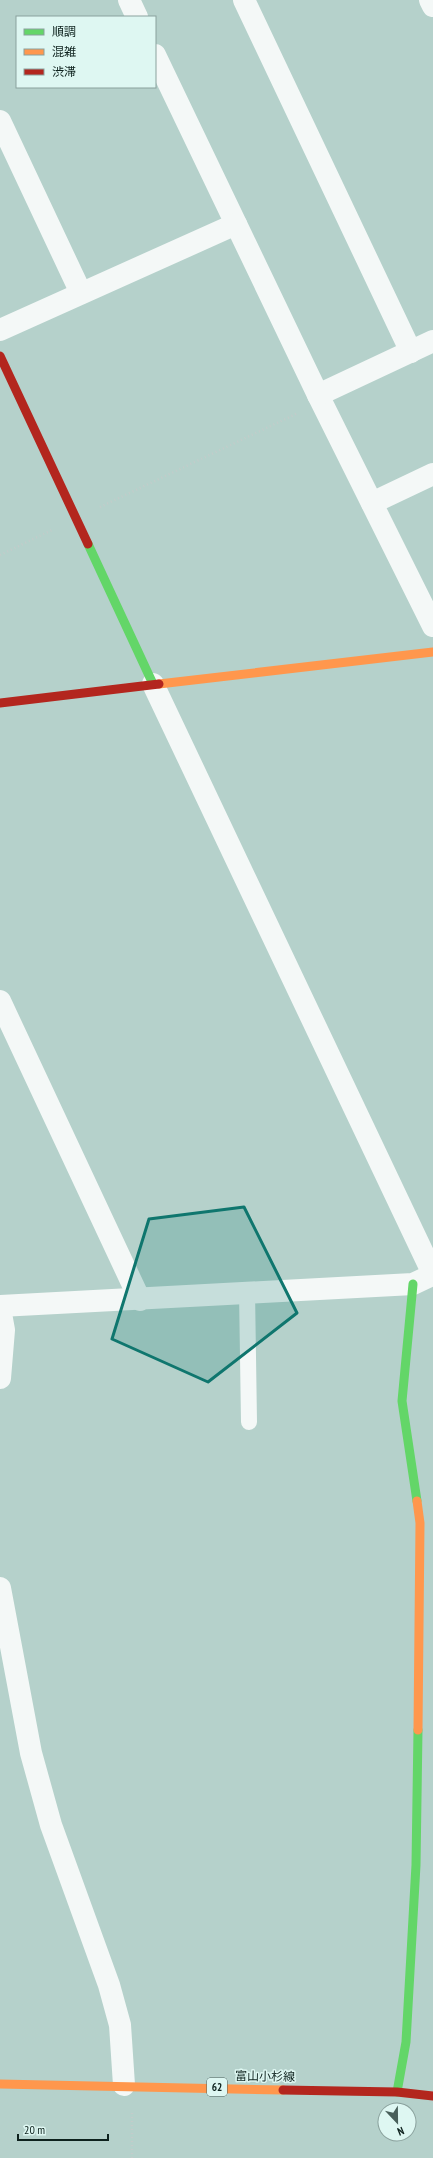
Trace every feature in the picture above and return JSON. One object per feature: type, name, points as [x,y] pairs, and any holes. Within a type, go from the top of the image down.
[{"type":"street","points":[[129,0],[137,16]]},
{"type":"street","points":[[244,0],[411,352]]},
{"type":"street","points":[[430,0],[433,6]]},
{"type":"street","points":[[156,57],[320,398],[433,626]]},
{"type":"street","points":[[0,121],[81,293]]},
{"type":"street","points":[[0,330],[236,224]]},
{"type":"street","points":[[320,398],[433,341]]},
{"type":"street","points":[[0,356],[153,684],[433,1274],[413,1284],[247,1291],[140,1300],[0,1307],[4,1330],[0,1378]]},
{"type":"street","points":[[372,503],[433,474]]},
{"type":"street","points":[[0,704],[153,684],[433,652]]},
{"type":"street","points":[[0,1001],[140,1300]]},
{"type":"street","points":[[397,2092],[406,2042],[416,1865],[426,1524],[402,1401],[413,1284]]},
{"type":"street","points":[[0,1588],[30,1753],[53,1832],[109,1985],[120,2025],[128,2085]]},
{"type":"street","name":"富山小杉線","points":[[0,2084],[128,2085],[397,2092],[433,2096]]},
{"type":"lane","points":[[247,1291],[249,1422]]},
{"type":"path","points":[[0,555],[320,398]]},
{"type":"path","points":[[128,2085],[132,2158]]},
{"type":"highlighted area","points":[[244,1207],[297,1313],[208,1382],[112,1339],[149,1219]]},
{"type":"traffic: fast","points":[[88,544],[153,684]]},
{"type":"traffic: fast","points":[[413,1284],[402,1401],[417,1501]]},
{"type":"traffic: fast","points":[[397,2092],[406,2042],[416,1865],[418,1730]]},
{"type":"traffic: slow","points":[[159,684],[433,652]]},
{"type":"traffic: slow","points":[[417,1501],[420,1523],[418,1730]]},
{"type":"traffic: slow","points":[[0,2084],[283,2090]]},
{"type":"traffic: jam","points":[[0,356],[88,544]]},
{"type":"traffic: jam","points":[[0,703],[159,684]]},
{"type":"traffic: jam","points":[[283,2090],[397,2092],[433,2096]]}]
